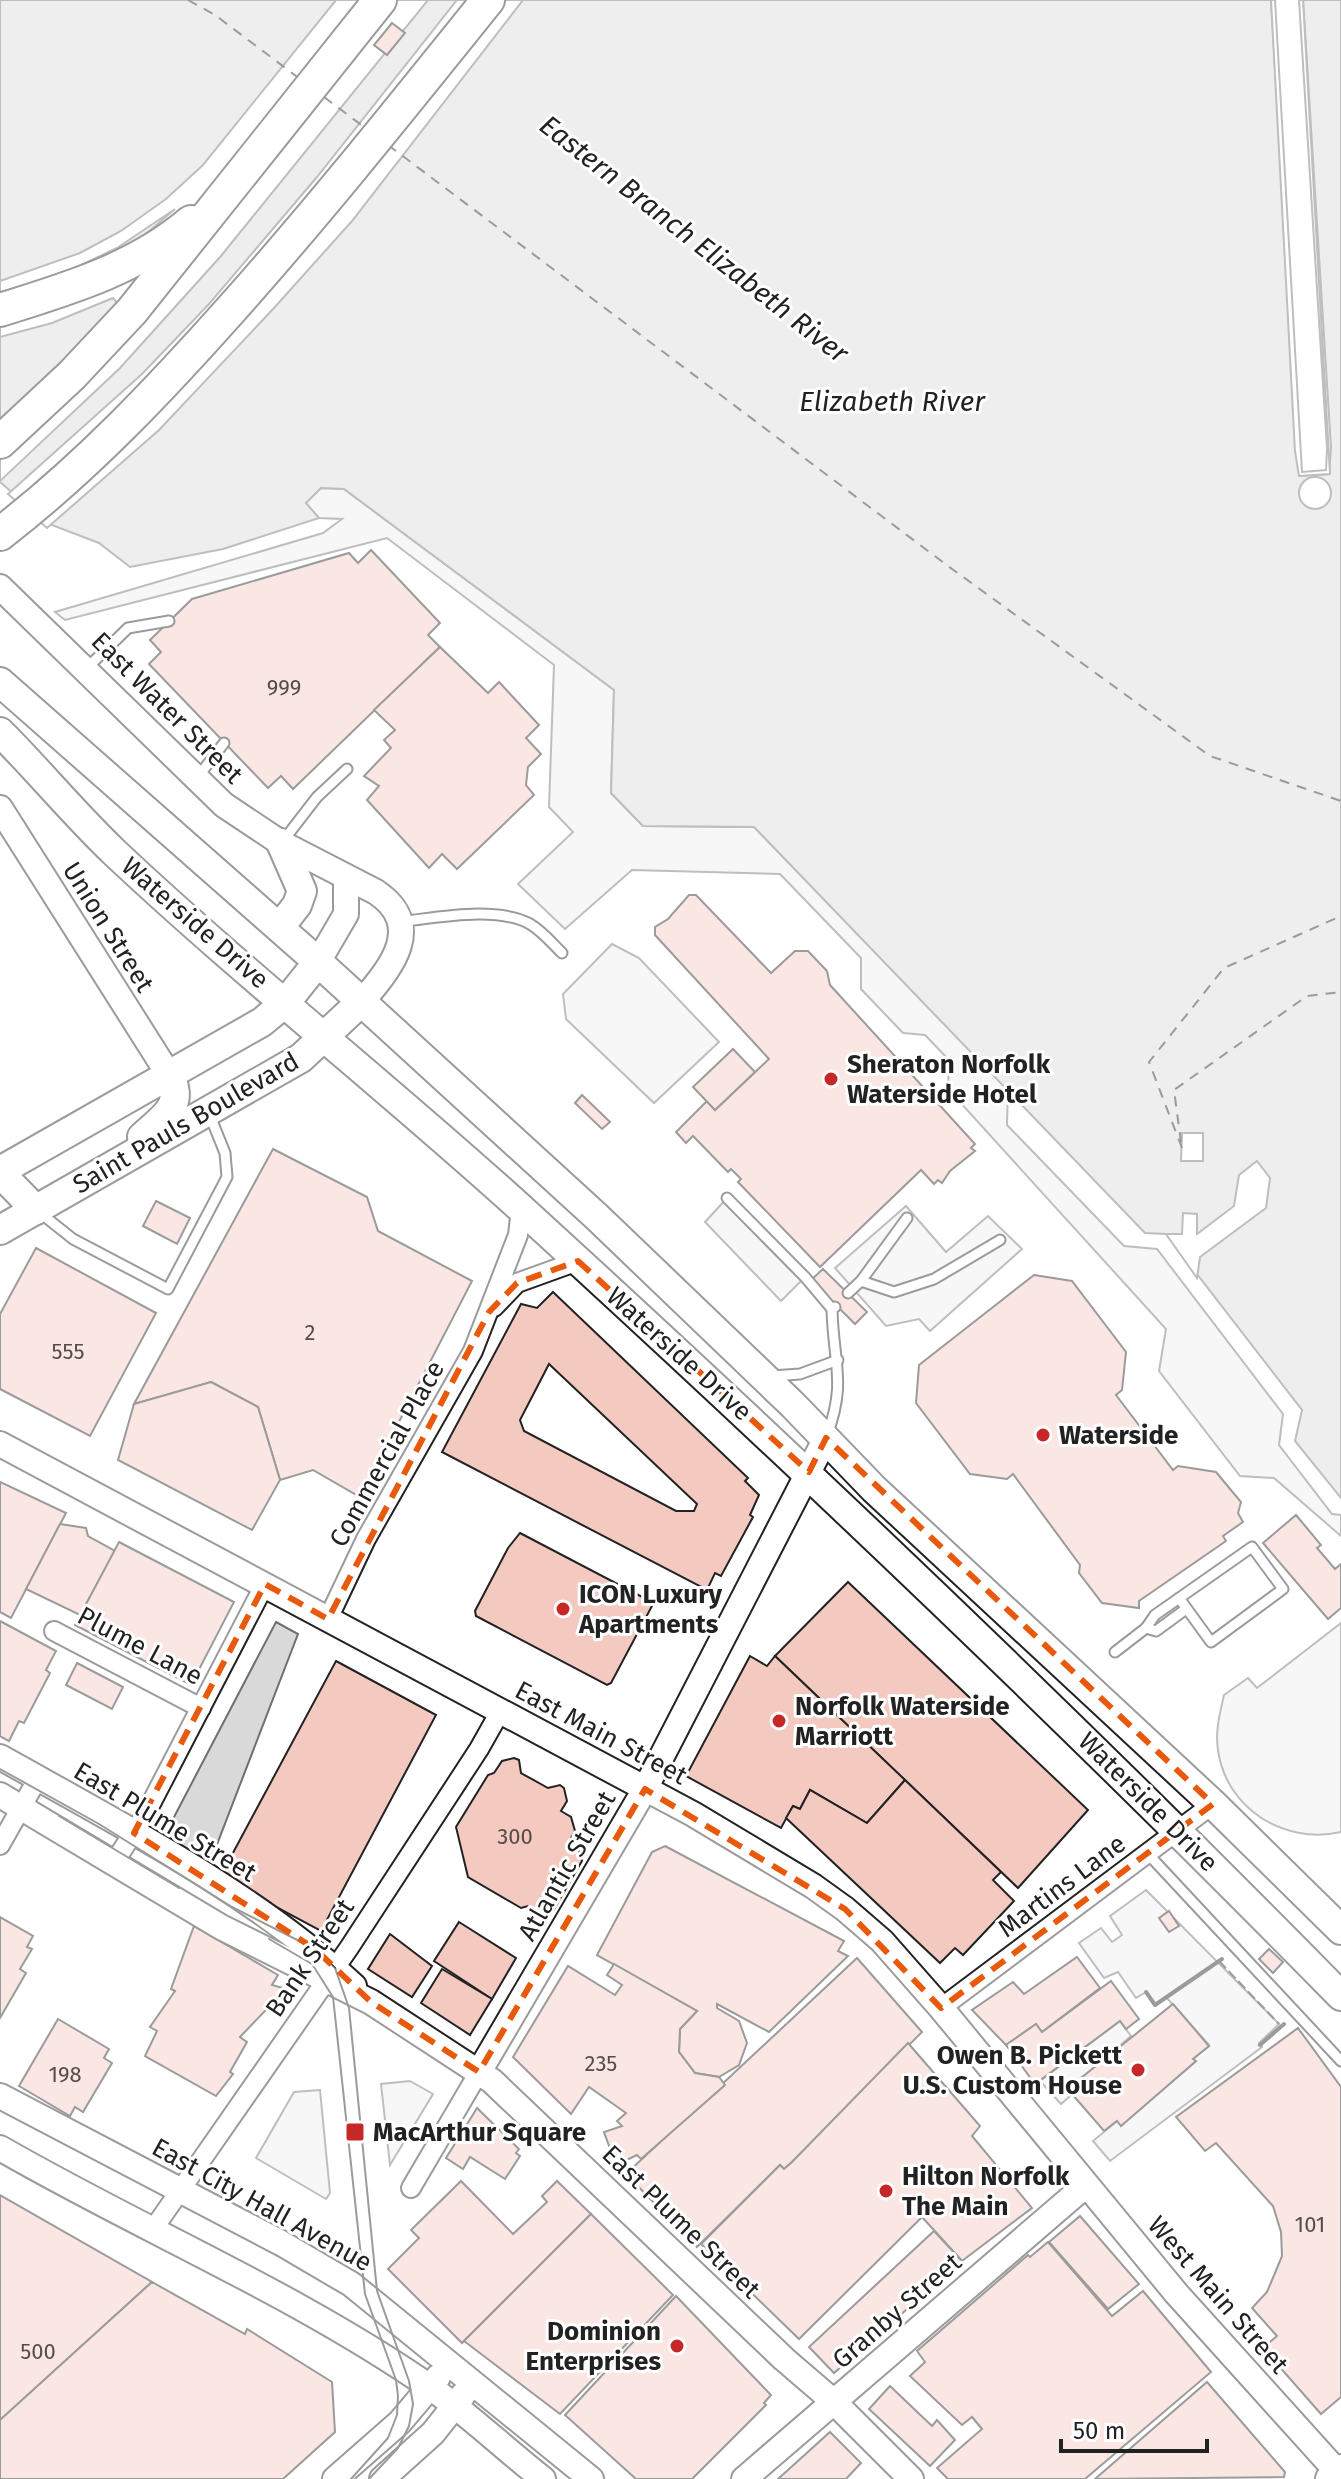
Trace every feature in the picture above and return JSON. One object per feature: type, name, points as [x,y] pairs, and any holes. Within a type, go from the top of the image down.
[{"type":"highway","points":[[0,442],[72,375],[132,311],[380,0]]},
{"type":"highway","points":[[0,534],[105,444],[160,390],[329,199],[488,0]]},
{"type":"highway","points":[[0,310],[88,282],[138,258],[181,231],[224,194]]},
{"type":"main road","name":"Waterside Drive","points":[[0,682],[362,1001],[764,1376],[874,1489],[1151,1745],[1341,1930]]},
{"type":"main road","name":"Waterside Drive","points":[[0,732],[111,849],[521,1209],[809,1472],[1179,1831],[1341,1996]]},
{"type":"main road","points":[[281,843],[302,886]]},
{"type":"main road","points":[[280,927],[300,900],[302,886],[320,864]]},
{"type":"main road","name":"Saint Pauls Boulevard","points":[[0,1172],[262,1022],[286,1002],[318,962]]},
{"type":"main road","name":"Saint Pauls Boulevard","points":[[0,1230],[301,1058],[362,1001]]},
{"type":"main road","points":[[110,1168],[173,1105],[177,1092],[169,1075]]},
{"type":"main road","points":[[0,1172],[36,1210]]},
{"type":"main road","points":[[1102,1756],[1134,1754],[1151,1745]]},
{"type":"street","name":"East Water Street","points":[[0,587],[87,668],[195,780],[238,816],[281,843],[383,897],[400,922]]},
{"type":"street","name":"Union Street","points":[[0,808],[169,1075]]},
{"type":"street","points":[[318,962],[346,914],[346,877]]},
{"type":"street","points":[[362,1001],[395,957],[401,938],[400,922]]},
{"type":"street","name":"Commercial Place","points":[[328,1619],[366,1539],[473,1351],[518,1235],[521,1209]]},
{"type":"street","name":"Commercial Place","points":[[489,1312],[517,1283],[578,1261]]},
{"type":"street","name":"Atlantic Street","points":[[411,2188],[645,1789],[826,1438]]},
{"type":"street","name":"East Main Street","points":[[0,1444],[501,1710],[813,1886],[882,1941],[1086,2185]]},
{"type":"street","points":[[115,1861],[134,1833],[265,1584]]},
{"type":"street","name":"Plume Lane","points":[[54,1631],[201,1708]]},
{"type":"street","name":"Bank Street","points":[[154,2228],[330,1975],[479,1749],[501,1710]]},
{"type":"street","name":"East Plume Street","points":[[0,1757],[134,1833],[315,1949],[330,1975]]},
{"type":"street","points":[[0,1845],[11,1801],[38,1778]]},
{"type":"street","name":"East Plume Street","points":[[11,1801],[221,1927],[330,1975],[479,2072],[551,2135],[784,2359],[834,2402],[911,2479]]},
{"type":"street","name":"Martins Lane","points":[[941,2008],[1213,1804]]},
{"type":"street","name":"East City Hall Avenue","points":[[0,2096],[351,2284],[591,2479]]},
{"type":"street","points":[[0,2148],[292,2303],[429,2387],[543,2479]]},
{"type":"street","name":"Granby Street","points":[[744,2479],[1086,2185]]},
{"type":"street","name":"West Main Street","points":[[1086,2185],[1176,2293],[1337,2474]]},
{"type":"street","points":[[335,2479],[392,2430],[450,2362]]},
{"type":"street","points":[[382,2479],[433,2433],[474,2382]]},
{"type":"lane","points":[[87,668],[128,628],[169,621]]},
{"type":"lane","points":[[195,780],[224,743]]},
{"type":"lane","points":[[281,843],[317,797],[347,769]]},
{"type":"lane","points":[[400,922],[453,916],[510,918],[535,928],[562,953]]},
{"type":"lane","points":[[36,1210],[73,1239],[168,1289],[227,1177],[225,1153],[208,1111]]},
{"type":"lane","points":[[727,1198],[834,1307],[832,1339],[838,1360],[839,1403],[826,1438]]},
{"type":"lane","points":[[848,1293],[861,1281],[907,1218]]},
{"type":"lane","points":[[861,1281],[894,1292],[934,1279],[1000,1240]]},
{"type":"lane","points":[[764,1376],[800,1374],[838,1360]]},
{"type":"lane","points":[[1115,1652],[1146,1628],[1149,1619],[1179,1598],[1252,1547],[1283,1589],[1211,1642],[1179,1598]]},
{"type":"lane","points":[[1146,1628],[1156,1631],[1186,1609]]},
{"type":"lane","points":[[1148,1854],[1341,2061]]},
{"type":"highlighted area","points":[[578,1261],[809,1472],[826,1438],[1213,1804],[941,2008],[845,1909],[645,1789],[479,2072],[371,2002],[315,1949],[134,1833],[265,1584],[328,1619],[489,1312],[517,1283]]},
{"type":"shaded area","points":[[321,488],[344,489],[614,690],[611,793],[643,826],[754,827],[1008,1089],[1007,1125],[1124,1246],[1157,1249],[1283,1414],[1279,1445],[1332,1514],[1341,1515],[1341,1536],[1274,1478],[1240,1476],[1159,1371],[1166,1329],[948,1089],[949,1060],[925,1035],[903,1033],[861,989],[861,958],[780,874],[632,870],[565,929],[518,884],[573,832],[549,807],[554,665],[387,538],[65,620],[55,612],[323,533],[342,519],[319,518],[305,503]]},
{"type":"shaded area","points":[[612,944],[639,958],[719,1042],[654,1103],[566,1019],[563,994]]},
{"type":"shaded area","points":[[727,1198],[805,1277],[781,1301],[705,1222]]},
{"type":"shaded area","points":[[906,1206],[946,1252],[988,1216],[1022,1249],[930,1331],[919,1319],[886,1326],[835,1268]]},
{"type":"shaded area","points":[[1341,1623],[1341,1832],[1320,1835],[1299,1833],[1262,1818],[1233,1790],[1223,1771],[1218,1750],[1217,1736],[1224,1695],[1248,1678],[1257,1688]]},
{"type":"shaded area","points":[[1146,1890],[1279,2024],[1259,2043],[1262,2047],[1110,2161],[1093,2141],[1117,2121],[1121,2125],[1195,2062],[1193,2059],[1209,2045],[1166,1997],[1155,2005],[1146,1992],[1136,1998],[1118,1972],[1104,1978],[1079,1943],[1101,1928],[1112,1942],[1122,1935],[1110,1916]]},
{"type":"shaded area","points":[[1120,2021],[1131,2036],[1082,2079],[1085,2083],[1061,2104],[1040,2081]]},
{"type":"shaded area","points":[[410,2081],[433,2094],[390,2165],[381,2084]]},
{"type":"shaded area","points":[[320,2090],[330,2193],[326,2199],[256,2158],[294,2092]]},
{"type":"water","name":"Elizabeth River","points":[[0,0],[1271,0],[1299,476],[1329,474],[1331,448],[1303,0],[1341,0],[1341,1498],[1295,1441],[1302,1410],[1166,1234],[1145,1233],[754,827],[643,826],[611,793],[614,690],[344,489],[321,488],[306,503],[319,518],[223,549],[130,567],[99,543],[49,524],[0,482]]},
{"type":"water","points":[[276,1622],[298,1634],[206,1873],[162,1840]]},
{"type":"pier","points":[[336,0],[428,0],[221,256],[120,368],[0,481],[0,429],[119,305],[113,298],[52,323],[0,337],[0,300],[91,267],[146,234],[175,209],[117,248],[47,281],[0,292],[0,281],[80,253],[121,231],[166,199],[203,165]]},
{"type":"pier","points":[[457,0],[523,0],[352,221],[274,308],[159,430],[47,528],[8,494],[142,374],[209,304],[317,177]]},
{"type":"pier","points":[[1271,0],[1275,0],[1302,472],[1326,470],[1327,448],[1299,0],[1303,0],[1330,474],[1299,476],[1295,451]]},
{"type":"pier","points":[[1315,477],[1326,482],[1331,493],[1326,504],[1315,509],[1304,504],[1299,493],[1304,482]]},
{"type":"pier","points":[[1182,1133],[1203,1133],[1203,1161],[1181,1161]]},
{"type":"pier","points":[[1257,1161],[1270,1178],[1266,1208],[1200,1257],[1197,1278],[1166,1234],[1182,1234],[1183,1213],[1197,1214],[1197,1234],[1234,1206],[1239,1175]]},
{"type":"building","points":[[392,23],[405,33],[387,55],[374,45]]},
{"type":"building","points":[[371,550],[440,623],[428,635],[440,647],[293,789],[281,776],[268,788],[149,664],[161,652],[150,640],[192,599],[349,553],[358,563]]},
{"type":"building","points":[[440,647],[488,693],[499,682],[539,725],[526,738],[541,754],[528,767],[526,785],[534,795],[457,869],[442,854],[429,868],[367,800],[379,786],[364,776],[391,748],[384,740],[395,730],[374,710]]},
{"type":"building","name":"Sheraton Norfolk Waterside Hotel","points":[[689,895],[696,895],[771,973],[795,951],[808,951],[827,971],[830,985],[975,1144],[971,1148],[975,1151],[950,1171],[942,1183],[938,1180],[934,1184],[921,1170],[820,1267],[738,1182],[741,1179],[731,1169],[728,1172],[693,1136],[686,1143],[676,1132],[707,1101],[715,1110],[769,1059],[655,935],[655,927],[668,919]]},
{"type":"building","points":[[733,1049],[755,1072],[715,1110],[693,1087]]},
{"type":"building","points":[[582,1095],[610,1122],[602,1129],[575,1103]]},
{"type":"building","points":[[273,1149],[367,1197],[378,1231],[472,1281],[360,1497],[313,1470],[280,1480],[258,1407],[211,1382],[134,1404]]},
{"type":"building","points":[[156,1201],[190,1218],[177,1244],[143,1226]]},
{"type":"building","points":[[36,1248],[156,1313],[90,1436],[0,1389],[0,1314]]},
{"type":"building","points":[[823,1269],[867,1312],[855,1324],[811,1280]]},
{"type":"building","name":"Waterside","points":[[1034,1275],[1072,1281],[1126,1352],[1122,1390],[1116,1395],[1173,1470],[1178,1466],[1216,1472],[1241,1502],[1238,1513],[1243,1522],[1223,1536],[1226,1541],[1139,1601],[1139,1608],[1102,1603],[1079,1573],[1080,1565],[1013,1474],[1007,1479],[970,1474],[916,1403],[919,1365]]},
{"type":"building","points":[[553,1292],[748,1478],[745,1481],[759,1495],[750,1515],[753,1517],[721,1576],[715,1573],[707,1590],[442,1452],[521,1304],[537,1308]],"holes":[[[549,1364],[697,1504],[694,1511],[676,1511],[524,1431],[520,1420]]]},
{"type":"building","points":[[211,1382],[258,1407],[280,1480],[252,1530],[118,1460],[134,1404]]},
{"type":"building","points":[[0,1482],[66,1513],[11,1618],[0,1612]]},
{"type":"building","points":[[1296,1515],[1321,1545],[1317,1548],[1335,1569],[1341,1564],[1341,1608],[1328,1619],[1263,1543]]},
{"type":"building","points":[[60,1524],[86,1528],[88,1536],[115,1551],[80,1615],[26,1589]]},
{"type":"building","name":"ICON Luxury Apartments","points":[[520,1533],[650,1601],[652,1606],[611,1683],[607,1685],[476,1616],[475,1611],[508,1548]]},
{"type":"building","points":[[119,1542],[234,1602],[191,1685],[75,1625]]},
{"type":"building","points":[[848,1582],[1088,1810],[1018,1888],[775,1656]]},
{"type":"building","points":[[0,1621],[56,1651],[46,1670],[50,1673],[24,1723],[19,1721],[9,1741],[0,1736]]},
{"type":"building","name":"Norfolk Waterside Marriott","points":[[750,1656],[767,1666],[775,1656],[905,1780],[867,1823],[810,1790],[800,1809],[793,1806],[781,1828],[686,1776]]},
{"type":"building","points":[[336,1661],[436,1715],[321,1931],[220,1877]]},
{"type":"building","points":[[77,1663],[123,1687],[112,1709],[66,1685]]},
{"type":"building","points":[[519,1760],[521,1773],[548,1788],[560,1785],[564,1788],[567,1801],[561,1811],[571,1817],[575,1831],[569,1842],[578,1848],[582,1861],[553,1911],[539,1914],[528,1906],[521,1908],[468,1877],[456,1827],[488,1775],[494,1773],[502,1761]]},
{"type":"building","points":[[905,1780],[1001,1872],[993,1880],[1014,1901],[963,1955],[955,1948],[940,1963],[786,1818],[793,1806],[800,1809],[810,1790],[867,1823]]},
{"type":"building","points":[[665,1846],[844,1941],[838,1951],[848,1956],[769,2032],[717,2004],[717,2008],[739,2021],[747,2043],[739,2065],[719,2077],[695,2073],[679,2052],[680,2029],[697,2011],[597,1955],[652,1852]]},
{"type":"building","points":[[1169,1911],[1179,1926],[1169,1932],[1159,1918]]},
{"type":"building","points":[[0,1917],[33,1936],[27,1947],[32,1949],[20,1969],[26,1973],[0,2018]]},
{"type":"building","points":[[459,1922],[516,1958],[492,1999],[434,1961]]},
{"type":"building","points":[[194,1926],[278,1975],[272,1985],[286,1989],[240,2037],[247,2042],[230,2072],[233,2074],[216,2096],[145,2056],[157,2031],[150,2027],[175,1991],[171,1989]]},
{"type":"building","points":[[390,1934],[432,1966],[412,1997],[368,1969]]},
{"type":"building","points":[[1269,1949],[1283,1962],[1273,1973],[1259,1959]]},
{"type":"building","points":[[1077,1957],[1100,1988],[1042,2032],[1036,2024],[1006,2045],[972,2010],[1013,1982],[1024,1994]]},
{"type":"building","points":[[857,1958],[922,2032],[792,2162],[784,2169],[780,2165],[697,2247],[626,2174]]},
{"type":"building","points":[[614,1964],[697,2011],[680,2029],[679,2052],[695,2073],[719,2077],[725,2085],[641,2159],[637,2155],[616,2165],[604,2132],[622,2126],[617,2121],[626,2113],[589,2087],[571,2114],[513,2057],[568,1966],[615,1995],[622,1985],[607,1975]]},
{"type":"building","points":[[442,1969],[492,1999],[470,2035],[421,2003]]},
{"type":"building","points":[[1111,1981],[1139,2019],[1126,2029],[1120,2021],[1035,2084],[1006,2045],[1036,2024],[1042,2032]]},
{"type":"building","name":"Owen B. Pickett U.S. Custom House","points":[[1173,2004],[1209,2046],[1121,2126],[1117,2121],[1104,2131],[1072,2094],[1085,2083],[1081,2078]]},
{"type":"building","points":[[58,2019],[109,2049],[104,2058],[112,2063],[83,2112],[75,2107],[70,2116],[19,2086]]},
{"type":"building","points":[[1298,2028],[1341,2087],[1341,2397],[1321,2414],[1263,2348],[1277,2336],[1252,2308],[1267,2292],[1282,2256],[1281,2232],[1273,2206],[1216,2143],[1205,2151],[1176,2117]]},
{"type":"building","name":"Hilton Norfolk The Main","points":[[908,2043],[980,2126],[972,2136],[1032,2208],[962,2261],[922,2217],[799,2339],[701,2244],[780,2165],[784,2169],[792,2162]]},
{"type":"building","points":[[477,2108],[519,2149],[516,2153],[520,2156],[505,2179],[470,2157],[463,2169],[446,2158]]},
{"type":"building","points":[[461,2181],[513,2234],[547,2202],[542,2196],[557,2181],[591,2214],[462,2343],[388,2269],[419,2238],[411,2230]]},
{"type":"building","points":[[0,2195],[152,2282],[0,2420]]},
{"type":"building","points":[[591,2214],[673,2295],[560,2414],[464,2341]]},
{"type":"building","points":[[1080,2216],[1139,2284],[1108,2309],[1049,2242]]},
{"type":"building","points":[[934,2231],[962,2261],[834,2373],[809,2347]]},
{"type":"building","points":[[1048,2242],[1112,2316],[1143,2291],[1211,2372],[1085,2479],[948,2479],[937,2468],[982,2429],[972,2417],[962,2425],[910,2376],[925,2362],[917,2351],[1028,2255],[1030,2257]]},
{"type":"building","points":[[152,2282],[245,2334],[247,2329],[332,2382],[335,2432],[283,2479],[0,2479],[0,2420]]},
{"type":"building","name":"Dominion Enterprises","points":[[676,2296],[771,2395],[764,2403],[766,2405],[692,2479],[636,2479],[565,2415]]},
{"type":"building","points":[[1207,2382],[1285,2472],[1284,2477],[1095,2479]]},
{"type":"building","points":[[890,2386],[932,2426],[937,2420],[955,2440],[930,2466],[869,2409]]},
{"type":"building","points":[[830,2432],[861,2463],[846,2479],[778,2479]]},
{"type":"ferry route","points":[[188,0],[215,15],[300,79]]},
{"type":"ferry route","points":[[324,97],[364,127]]},
{"type":"ferry route","points":[[388,145],[948,566],[1210,756],[1341,801]]},
{"type":"ferry route","points":[[1182,1148],[1149,1062],[1224,968],[1341,916]]},
{"type":"ferry route","points":[[1181,1142],[1174,1090],[1307,996],[1341,992]]},
{"type":"tram line","points":[[0,1769],[99,1824],[232,1907],[315,1949],[335,1968],[349,2008],[377,2291],[409,2381],[413,2404],[409,2426],[398,2448],[369,2479]]},
{"type":"tram line","points":[[59,1816],[179,1888]]},
{"type":"tram line","points":[[269,1939],[312,1964],[333,1997],[365,2294],[396,2380],[397,2415],[388,2438],[351,2479]]},
{"type":"fence","points":[[1219,1961],[1279,2024]]},
{"type":"wall","points":[[1146,1992],[1155,2005],[1222,1959]]},
{"type":"wall","points":[[1260,2045],[1284,2024]]},
{"type":"place","name":"Sheraton Norfolk Waterside Hotel","points":[[831,1079]]},
{"type":"place","name":"Waterside","points":[[1043,1435]]},
{"type":"place","name":"ICON Luxury Apartments","points":[[563,1609]]},
{"type":"place","name":"Norfolk Waterside Marriott","points":[[779,1721]]},
{"type":"place","name":"Owen B. Pickett U.S. Custom House","points":[[1138,2070]]},
{"type":"place","name":"MacArthur Square","points":[[355,2132]]},
{"type":"place","name":"Hilton Norfolk The Main","points":[[886,2191]]},
{"type":"place","name":"Dominion Enterprises","points":[[677,2346]]},
{"type":"water label","name":"Eastern Branch Elizabeth River","points":[[694,239]]}]
